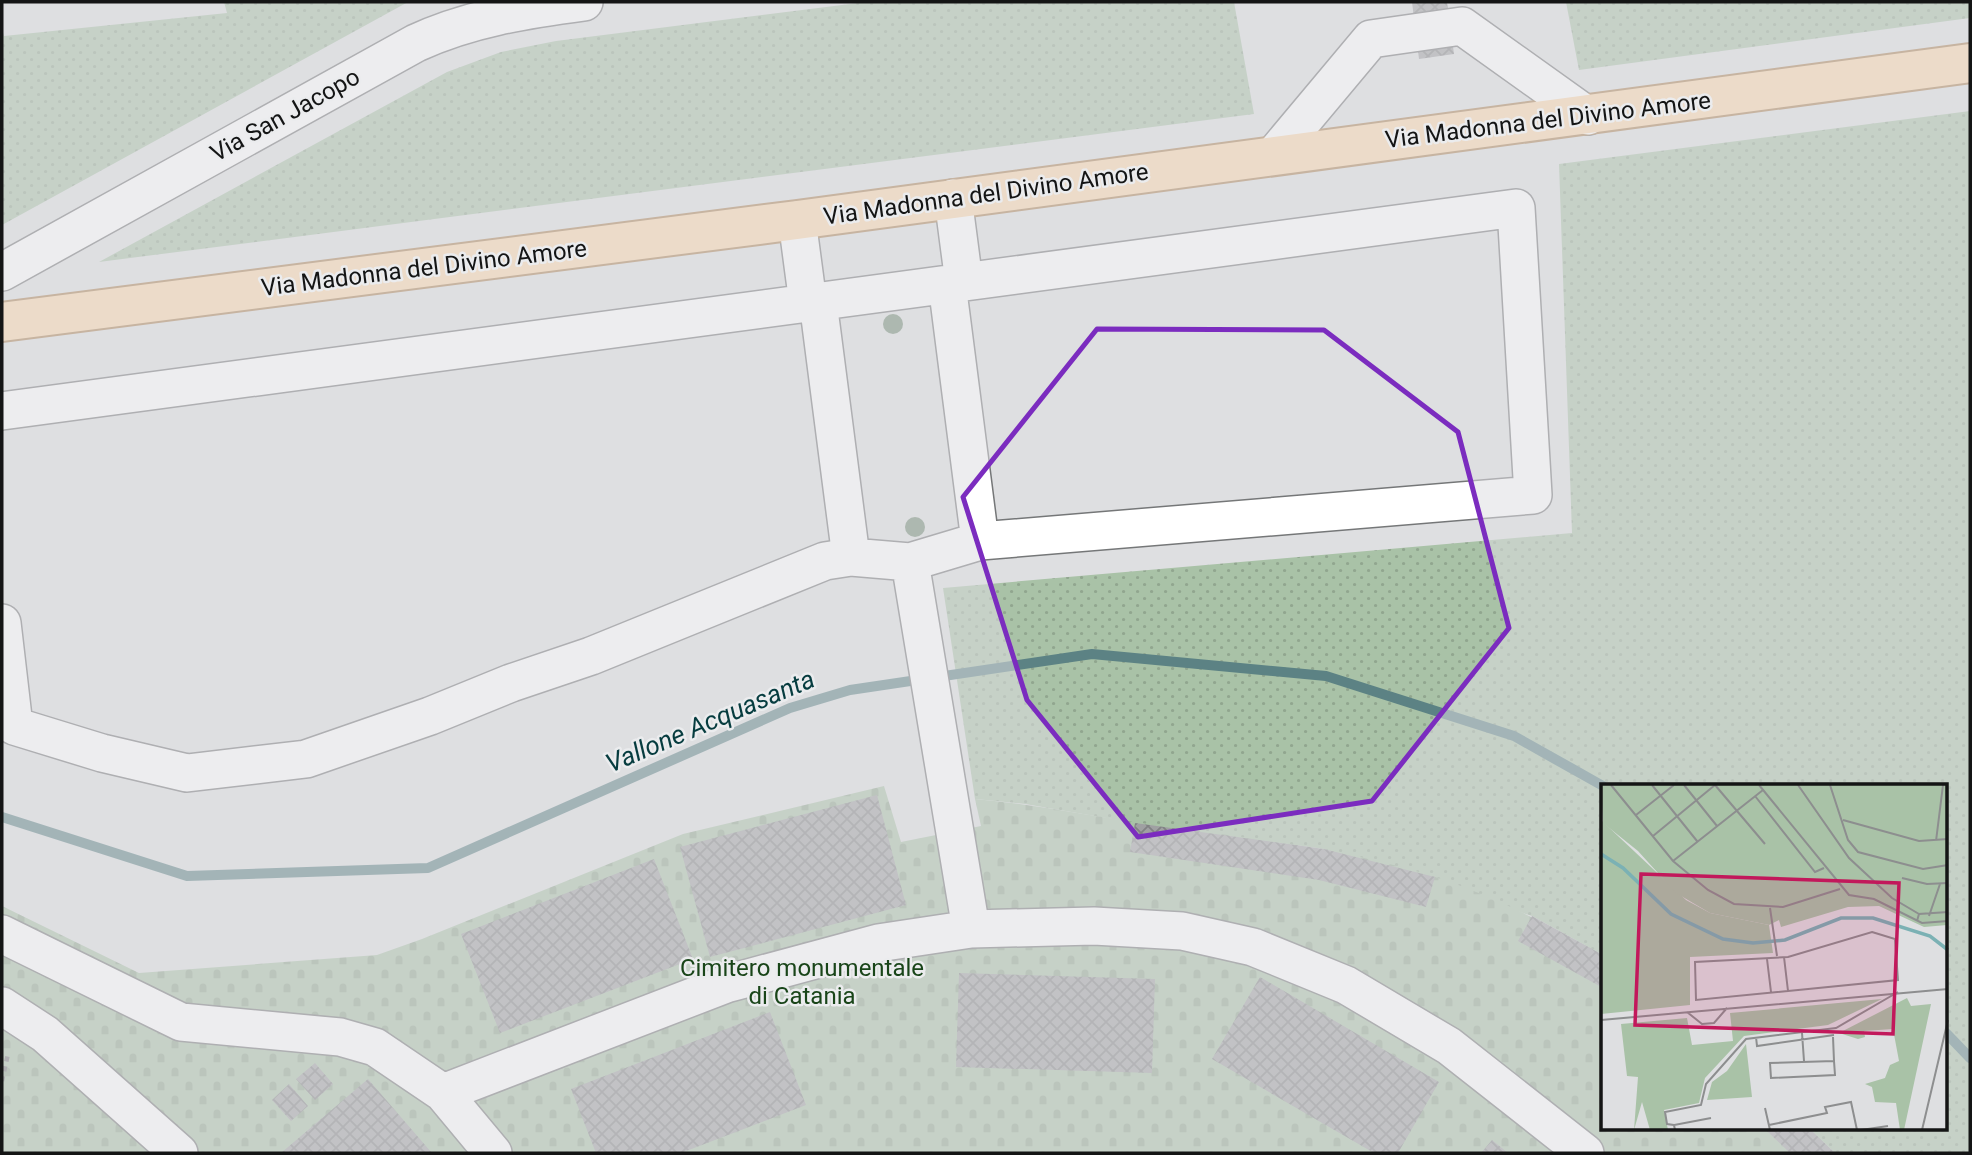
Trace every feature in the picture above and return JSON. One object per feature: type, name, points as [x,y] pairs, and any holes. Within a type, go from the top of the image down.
[{"type":"main road","name":"Via Madonna del Divino Amore","points":[[2,322],[1588,116],[1970,63]]},
{"type":"street","name":"Via San Jacopo","points":[[2,272],[404,50],[445,16],[508,12],[584,2]]},
{"type":"street","points":[[1274,155],[1371,39],[1462,26],[1588,116]]},
{"type":"street","points":[[953,198],[955,283],[980,541]]},
{"type":"street","points":[[2,411],[1516,208],[1533,495],[980,541],[910,562],[851,557],[825,561],[591,656],[306,759],[187,773],[102,753],[14,726],[2,623]]},
{"type":"street","points":[[797,220],[813,302],[851,557]]},
{"type":"street","points":[[910,562],[971,929]]},
{"type":"street","points":[[443,1093],[726,984],[878,943],[971,929],[1094,926],[1182,931],[1253,947],[1346,985],[1449,1046],[1584,1153]]},
{"type":"street","points":[[2,934],[181,1022],[340,1037],[374,1047],[443,1093],[493,1153]]},
{"type":"street","points":[[2,1006],[45,1034],[179,1153]]},
{"type":"highlighted area","points":[[1097,329],[1324,330],[1458,432],[1509,628],[1372,801],[1138,837],[1027,700],[963,497]]},
{"type":"green space","points":[[224,2],[408,2],[2,225],[2,29],[4,36],[227,13]]},
{"type":"green space","points":[[866,2],[1234,2],[1254,114],[99,262],[447,72],[501,52],[556,41]]},
{"type":"green space","points":[[1566,2],[1970,2],[1970,18],[1579,70]]},
{"type":"green space","points":[[1970,111],[1970,1153],[1835,1153],[1811,1130],[1948,1130],[1948,784],[1601,784],[1601,954],[1532,916],[1324,849],[1135,823],[1025,804],[975,799],[943,588],[1572,533],[1559,164]]},
{"type":"green space","name":"Cimitero monumentale di Catania","points":[[884,786],[901,842],[981,826],[975,799],[1256,839],[1329,851],[1400,867],[1479,893],[1601,954],[1601,1130],[1811,1130],[1835,1153],[2,1153],[2,906],[139,973],[377,955],[683,834]]},
{"type":"building","points":[[1412,2],[1447,2],[1454,54],[1419,59]]},
{"type":"building","points":[[877,795],[906,905],[710,957],[680,847]]},
{"type":"building","points":[[1135,823],[1324,849],[1435,877],[1426,907],[1319,880],[1130,852]]},
{"type":"building","points":[[654,859],[693,959],[500,1033],[461,934]]},
{"type":"building","points":[[1532,916],[1601,954],[1601,987],[1518,941]]},
{"type":"building","points":[[959,973],[1155,979],[1152,1073],[956,1067]]},
{"type":"building","points":[[1260,977],[1439,1082],[1398,1153],[1374,1153],[1212,1059]]},
{"type":"building","points":[[770,1012],[806,1105],[681,1153],[596,1153],[571,1089]]},
{"type":"building","points":[[315,1063],[333,1084],[315,1100],[296,1079]]},
{"type":"building","points":[[368,1079],[432,1153],[281,1153]]},
{"type":"building","points":[[289,1084],[308,1106],[291,1121],[272,1100]]},
{"type":"building","points":[[1766,1130],[1811,1130],[1835,1153],[1790,1153]]},
{"type":"building","points":[[1492,1140],[1508,1153],[1481,1153]]},
{"type":"waterway","name":"Vallone Acquasanta","points":[[2,817],[187,876],[428,868],[790,708],[850,690],[1092,654],[1326,676],[1514,736],[1601,785]]},
{"type":"waterway","name":"Vallone Acquasanta","points":[[1948,1035],[1970,1058]]}]
